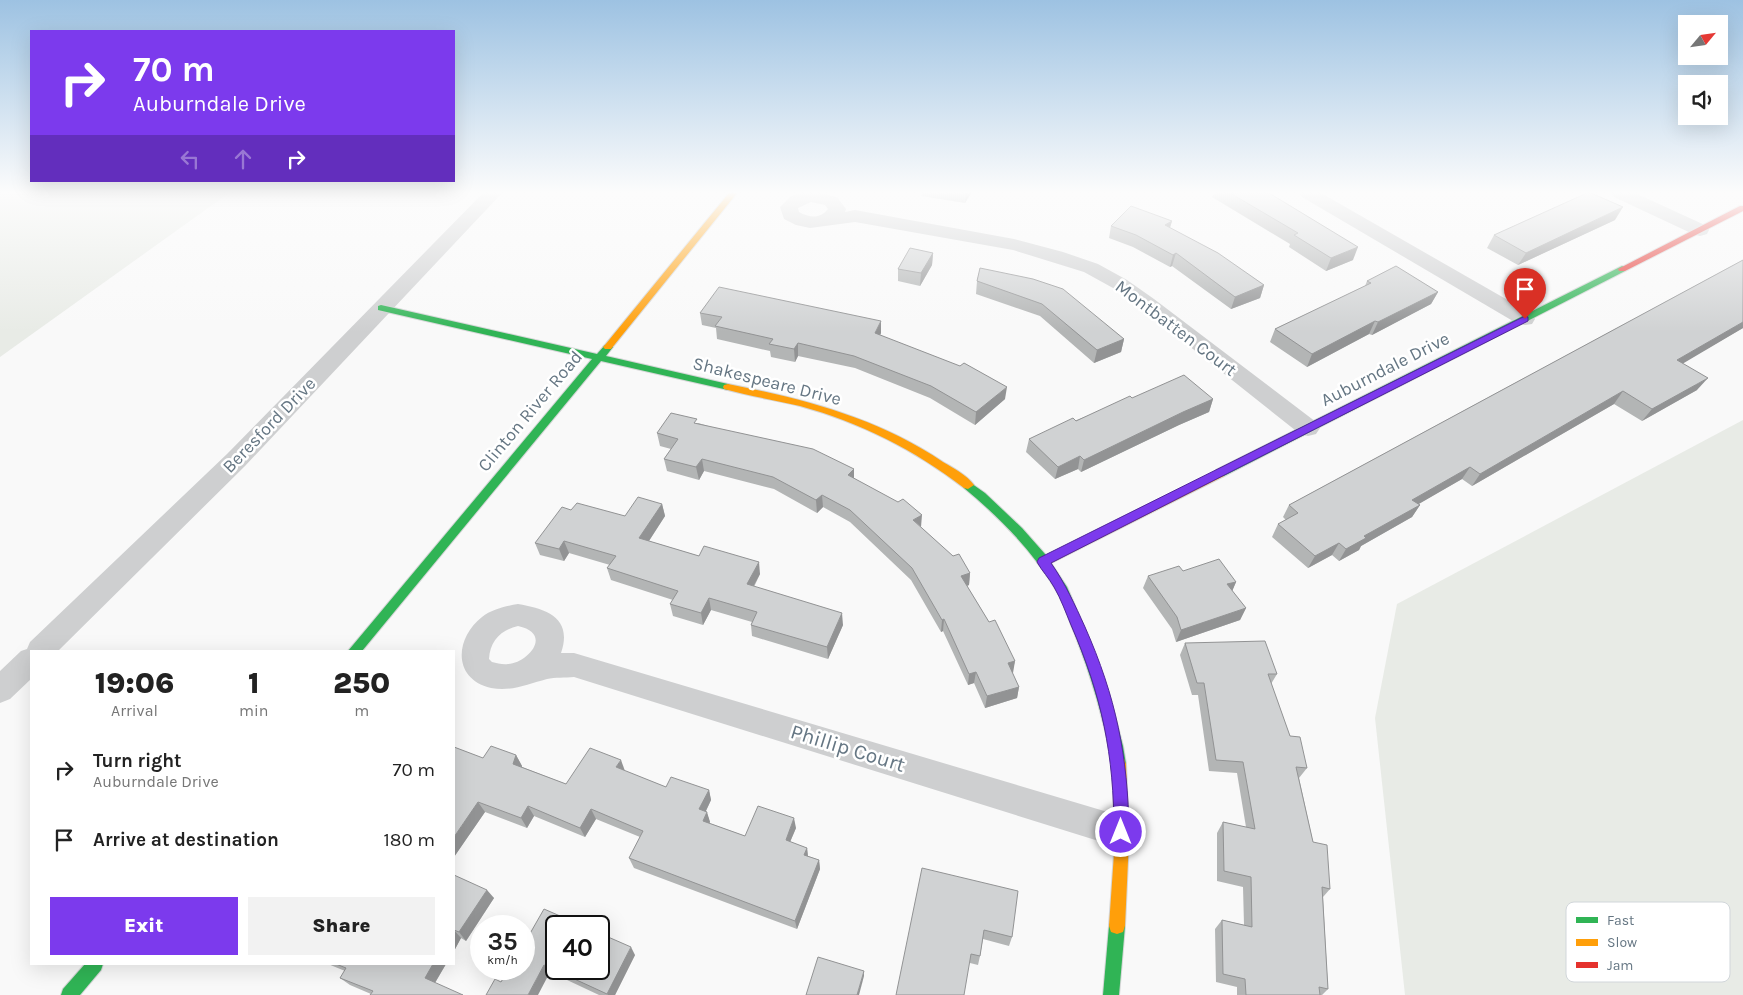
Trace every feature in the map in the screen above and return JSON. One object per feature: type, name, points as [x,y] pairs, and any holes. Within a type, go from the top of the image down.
[{"type":"street","name":"Beresford Drive","points":[[41,650],[236,460],[448,239]]},
{"type":"street","name":"Clinton River Road","points":[[355,650],[696,239]]},
{"type":"street","name":"Montbatten Court","points":[[983,239],[1056,256],[1091,268],[1120,284],[1308,428]]},
{"type":"street","points":[[1390,239],[1525,319]]},
{"type":"street","name":"Auburndale Drive","points":[[1043,562],[1681,239]]},
{"type":"street","name":"Shakespeare Drive","points":[[381,308],[811,406],[878,431],[926,456],[976,491],[1024,538],[1059,585],[1090,653],[1105,698],[1116,744],[1121,788],[1121,832],[1110,995]]},
{"type":"street","name":"Phillip Court","points":[[574,665],[560,650],[547,626],[540,619],[530,615],[518,615],[494,623],[484,631],[478,640],[475,650],[475,660],[480,669],[488,675],[500,678],[513,677],[549,666],[574,665],[1121,832]]},
{"type":"street","name":"Phillip Court","points":[[526,673],[537,666],[546,656],[551,635]]},
{"type":"street","points":[[0,690],[30,661]]},
{"type":"street","points":[[70,995],[94,965]]},
{"type":"shaded area","points":[[0,239],[164,239],[0,357]]},
{"type":"shaded area","points":[[1743,420],[1743,995],[1405,995],[1375,718],[1397,604]]},
{"type":"building","points":[[1144,239],[1192,239],[1218,253],[1264,285],[1235,297],[1176,253],[1173,255]]},
{"type":"building","points":[[1301,239],[1346,239],[1358,247],[1331,258]]},
{"type":"building","points":[[1502,239],[1555,239],[1526,253]]},
{"type":"building","points":[[910,248],[933,253],[921,273],[898,269]]},
{"type":"building","points":[[1743,260],[1743,322],[1677,360],[1708,378],[1652,409],[1623,391],[1480,474],[1470,467],[1412,500],[1420,505],[1364,536],[1366,538],[1346,549],[1339,543],[1315,556],[1278,524],[1298,513],[1289,505]]},
{"type":"building","points":[[1396,266],[1438,292],[1378,322],[1375,321],[1312,354],[1275,329],[1371,283],[1367,281]]},
{"type":"building","points":[[980,268],[1033,279],[1063,289],[1124,339],[1097,350],[1042,304],[977,281]]},
{"type":"building","points":[[719,287],[881,321],[875,333],[960,366],[964,363],[1007,387],[976,412],[931,386],[854,356],[798,343],[794,349],[769,344],[773,339],[715,326],[722,317],[700,313]]},
{"type":"building","points":[[1184,375],[1213,399],[1084,460],[1080,456],[1058,467],[1029,439],[1073,418],[1076,421],[1130,396],[1132,398]]},
{"type":"building","points":[[671,413],[697,419],[694,423],[813,449],[854,469],[848,475],[898,502],[903,499],[922,515],[913,520],[953,556],[959,554],[970,573],[961,576],[989,622],[995,620],[1015,661],[1008,663],[1019,687],[987,696],[976,672],[969,674],[944,619],[942,620],[912,568],[850,510],[822,495],[816,500],[773,477],[702,459],[696,467],[664,459],[678,439],[657,433]]},
{"type":"building","points":[[638,497],[662,504],[639,538],[699,556],[704,546],[759,562],[747,584],[842,613],[827,647],[751,625],[757,612],[709,598],[701,613],[670,604],[678,591],[607,568],[616,556],[564,541],[559,549],[535,543],[562,507],[571,510],[577,503],[625,516]]},
{"type":"building","points":[[1219,559],[1236,582],[1227,584],[1246,608],[1181,630],[1177,617],[1148,576],[1179,566],[1183,571]]},
{"type":"building","points":[[1265,641],[1277,674],[1268,674],[1290,736],[1300,737],[1307,768],[1296,767],[1313,842],[1327,845],[1330,889],[1322,887],[1328,989],[1319,987],[1320,995],[1246,995],[1245,979],[1223,974],[1222,920],[1252,927],[1251,877],[1224,871],[1223,822],[1255,829],[1243,762],[1216,760],[1204,683],[1197,683],[1185,643]]},
{"type":"building","points":[[491,746],[516,755],[513,764],[566,784],[590,748],[621,760],[616,767],[666,787],[671,777],[709,790],[699,809],[707,812],[703,821],[745,836],[758,806],[794,818],[786,840],[807,848],[804,855],[819,860],[795,921],[629,858],[643,831],[591,809],[580,828],[528,806],[521,818],[478,802],[455,836],[455,747],[483,758]]},
{"type":"building","points":[[922,868],[1018,891],[1012,937],[984,930],[980,956],[971,954],[964,995],[896,995]]},
{"type":"building","points":[[455,875],[487,890],[459,932],[455,930]]},
{"type":"building","points":[[544,909],[558,915],[545,915],[545,965],[528,995],[486,995],[494,980],[501,982],[502,980],[535,980],[535,925]]},
{"type":"building","points":[[610,938],[631,947],[607,994],[577,980],[610,980]]},
{"type":"building","points":[[818,957],[864,971],[857,995],[806,995]]},
{"type":"building","points":[[338,965],[432,965],[425,978],[463,995],[370,995],[373,991],[340,978],[346,968]]},
{"type":"traffic: fast","points":[[1220,473],[1622,269]]},
{"type":"traffic: fast","points":[[381,308],[728,387]]},
{"type":"traffic: fast","points":[[355,650],[608,347]]},
{"type":"traffic: fast","points":[[968,485],[994,507],[1030,544],[1063,591],[1097,676],[1112,728],[1119,764]]},
{"type":"traffic: fast","points":[[1111,995],[1117,926]]},
{"type":"traffic: fast","points":[[69,995],[94,965]]},
{"type":"traffic: slow","points":[[608,347],[695,239]]},
{"type":"traffic: slow","points":[[728,387],[801,403],[852,420],[913,448],[968,485]]},
{"type":"traffic: slow","points":[[1043,562],[1220,473]]},
{"type":"traffic: slow","points":[[1117,926],[1122,839],[1119,764]]},
{"type":"traffic: jam","points":[[1622,269],[1681,239]]},
{"type":"route","points":[[1121,832],[1121,788],[1116,744],[1105,698],[1090,653],[1073,614],[1059,585],[1043,562],[1525,319]]}]
